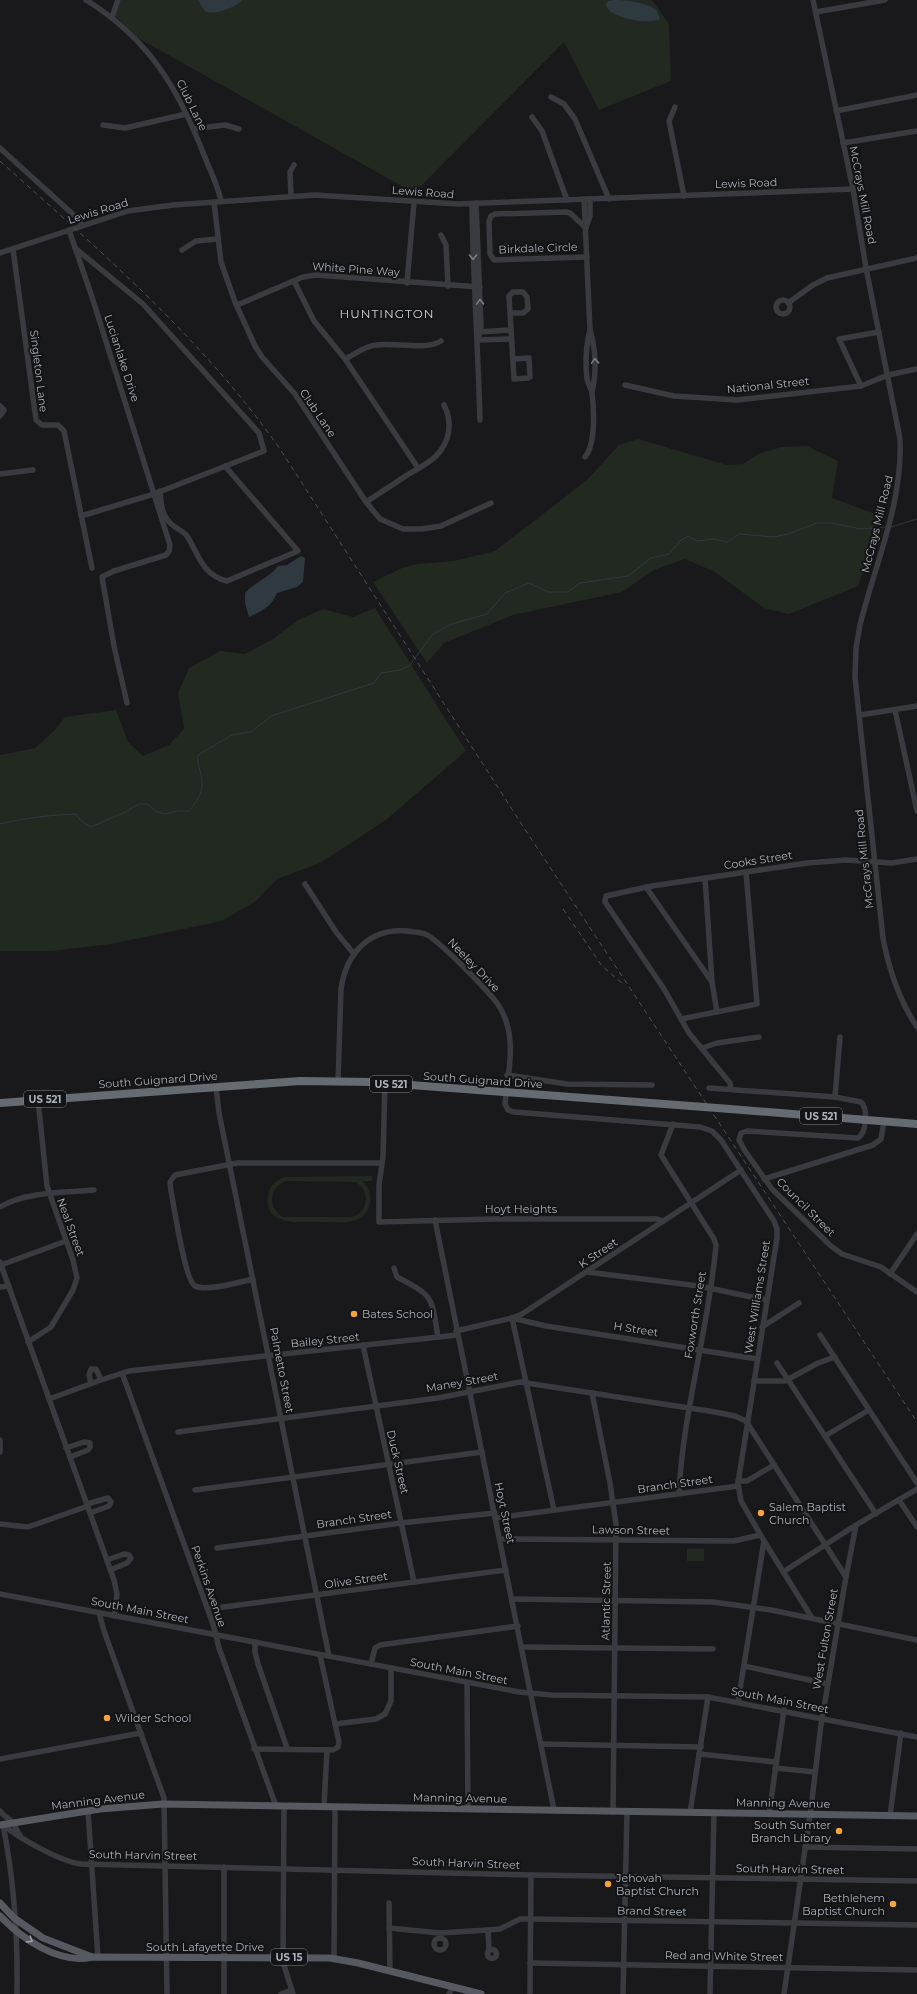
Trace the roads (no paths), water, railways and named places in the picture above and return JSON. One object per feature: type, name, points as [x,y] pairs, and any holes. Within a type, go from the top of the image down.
[{"type":"highway","name":"South Guignard Drive","points":[[0,1103],[300,1081],[385,1084],[917,1124]]},
{"type":"main road","name":"Manning Avenue","points":[[1,1825],[119,1806],[163,1804],[917,1816]]},
{"type":"main road","name":"South Lafayette Drive","points":[[0,1903],[14,1918],[47,1940],[95,1957]]},
{"type":"main road","name":"South Lafayette Drive","points":[[0,1916],[16,1931],[40,1946],[56,1953],[81,1960],[95,1957],[334,1958],[481,1994]]},
{"type":"street","name":"Club Lane","points":[[86,0],[112,17],[133,36],[157,63],[171,83],[193,129],[221,201]]},
{"type":"street","points":[[112,17],[118,0]]},
{"type":"street","name":"McCrays Mill Road","points":[[813,0],[853,189],[866,268],[899,428],[901,448],[898,488],[858,637],[855,677],[882,931],[888,963],[902,1001],[917,1027]]},
{"type":"street","points":[[816,12],[885,0]]},
{"type":"street","points":[[836,110],[917,95]]},
{"type":"street","points":[[551,98],[564,104],[575,119],[609,199]]},
{"type":"street","points":[[675,107],[669,121],[684,196]]},
{"type":"street","points":[[103,125],[120,129],[186,114]]},
{"type":"street","points":[[532,117],[542,131],[567,200]]},
{"type":"street","points":[[193,129],[225,125],[239,129]]},
{"type":"street","points":[[843,143],[917,131]]},
{"type":"street","points":[[0,148],[77,218],[82,225]]},
{"type":"street","points":[[291,196],[290,172],[294,165]]},
{"type":"street","name":"Lewis Road","points":[[0,253],[82,225],[143,208],[221,201],[291,196],[335,195],[414,202],[474,204],[853,189]]},
{"type":"street","points":[[585,457],[590,450],[593,428],[592,393],[587,379],[586,358],[586,344],[590,330],[586,228],[590,216],[587,199]]},
{"type":"street","name":"Club Lane","points":[[214,202],[221,262],[237,305],[258,352],[294,394],[366,502],[380,519],[394,527],[411,530],[441,526],[491,503]]},
{"type":"street","points":[[407,282],[414,202]]},
{"type":"street","points":[[474,204],[480,420]]},
{"type":"street","name":"Birkdale Circle","points":[[586,228],[570,213],[566,212],[495,214],[490,216],[489,221],[490,254],[494,260],[587,257]]},
{"type":"street","name":"Lucianlake Drive","points":[[69,230],[157,492]]},
{"type":"street","points":[[441,235],[446,245],[448,286]]},
{"type":"street","points":[[182,250],[196,241],[218,239]]},
{"type":"street","points":[[75,247],[143,304],[260,433],[264,451],[157,492],[81,516]]},
{"type":"street","name":"Singleton Lane","points":[[13,249],[36,420],[42,425],[58,425],[64,431],[92,568]]},
{"type":"street","points":[[788,303],[823,280],[866,268],[917,258]]},
{"type":"street","name":"White Pine Way","points":[[237,305],[294,281],[316,275],[476,287]]},
{"type":"street","points":[[294,281],[314,321],[345,359],[418,468]]},
{"type":"street","points":[[510,313],[523,313],[528,309],[527,297],[523,292],[513,292],[509,296],[511,339],[514,379],[530,377],[529,358],[513,359]]},
{"type":"street","points":[[478,332],[511,330]]},
{"type":"street","points":[[861,386],[839,339],[879,332]]},
{"type":"street","points":[[478,340],[511,339]]},
{"type":"street","points":[[345,359],[371,346],[384,344],[431,346],[441,341]]},
{"type":"street","name":"National Street","points":[[625,385],[674,396],[732,400],[861,386],[888,375],[917,369]]},
{"type":"street","points":[[366,502],[436,456],[445,443],[450,423],[449,416],[444,405]]},
{"type":"street","points":[[0,406],[4,410],[0,416]]},
{"type":"street","points":[[157,492],[160,505],[166,519],[184,533],[200,563],[214,576],[227,581],[298,551],[225,466]]},
{"type":"street","points":[[0,474],[33,470]]},
{"type":"street","points":[[127,703],[101,581],[102,577],[107,574],[166,555],[170,552],[170,545],[157,492]]},
{"type":"street","points":[[860,715],[917,706]]},
{"type":"street","points":[[895,710],[917,811]]},
{"type":"street","name":"Cooks Street","points":[[681,1019],[674,1004],[609,908],[604,898],[606,896],[705,878],[830,860],[898,862],[917,859]]},
{"type":"street","points":[[731,1089],[730,1083],[689,1033],[681,1019],[757,1004],[746,872]]},
{"type":"street","points":[[705,878],[712,982],[717,1012]]},
{"type":"street","points":[[304,884],[336,932],[354,954]]},
{"type":"street","points":[[646,888],[712,982]]},
{"type":"street","name":"Neeley Drive","points":[[338,1082],[341,989],[343,975],[354,954],[366,942],[385,932],[414,932],[423,933],[432,937],[491,996],[501,1009],[508,1027],[510,1039],[506,1093]]},
{"type":"street","points":[[702,1048],[717,1043],[759,1037]]},
{"type":"street","points":[[835,1097],[840,1037]]},
{"type":"street","points":[[508,1075],[567,1084],[652,1085]]},
{"type":"street","points":[[253,1279],[209,1288],[197,1287],[191,1282],[185,1266],[171,1191],[171,1179],[177,1174],[230,1164],[382,1163],[385,1084]]},
{"type":"street","name":"Palmetto Street","points":[[216,1087],[230,1164],[329,1656]]},
{"type":"street","points":[[709,1088],[835,1097],[861,1102],[865,1109],[865,1120]]},
{"type":"street","name":"West Williams Street","points":[[506,1093],[506,1107],[514,1112],[673,1124],[700,1127],[712,1131],[721,1140],[774,1221],[777,1229],[738,1483],[741,1501],[760,1535],[812,1618]]},
{"type":"street","name":"Neal Street","points":[[28,1342],[51,1327],[75,1287],[77,1278],[76,1269],[49,1194],[44,1174],[38,1100]]},
{"type":"street","name":"Council Street","points":[[865,1120],[863,1133],[861,1136],[855,1138],[747,1131],[739,1135],[740,1142],[764,1179],[791,1208],[838,1252],[878,1265],[917,1292]]},
{"type":"street","points":[[764,1179],[873,1145],[881,1139],[884,1121]]},
{"type":"street","name":"Foxworth Street","points":[[673,1124],[661,1155],[715,1241],[710,1289],[680,1468],[679,1493]]},
{"type":"street","name":"Hoyt Heights","points":[[382,1163],[379,1179],[379,1222],[435,1220],[657,1219],[663,1222]]},
{"type":"street","name":"K Street","points":[[457,1333],[512,1318],[587,1272],[741,1170]]},
{"type":"street","points":[[0,1207],[18,1199],[49,1194],[94,1190]]},
{"type":"street","name":"Hoyt Street","points":[[435,1220],[532,1694],[554,1810]]},
{"type":"street","points":[[890,1274],[917,1234]]},
{"type":"street","points":[[66,1241],[1,1264],[107,1560],[117,1594],[114,1616]]},
{"type":"street","points":[[394,1268],[397,1277],[420,1289],[429,1296],[438,1337]]},
{"type":"street","points":[[587,1272],[710,1289],[766,1300]]},
{"type":"street","points":[[0,1287],[8,1286]]},
{"type":"street","points":[[762,1327],[799,1303]]},
{"type":"street","points":[[512,1318],[554,1510]]},
{"type":"street","name":"H Street","points":[[512,1318],[541,1325],[757,1359]]},
{"type":"street","name":"Bailey Street","points":[[49,1399],[122,1373],[438,1337],[457,1333]]},
{"type":"street","points":[[820,1334],[917,1484]]},
{"type":"street","name":"Duck Street","points":[[363,1345],[414,1582]]},
{"type":"street","points":[[754,1381],[788,1380],[818,1363],[835,1357]]},
{"type":"street","points":[[777,1363],[876,1514]]},
{"type":"street","points":[[91,1383],[89,1375],[91,1369],[96,1369],[101,1380]]},
{"type":"street","name":"Perkins Avenue","points":[[122,1373],[208,1609],[254,1749],[280,1806]]},
{"type":"street","name":"Maney Street","points":[[178,1432],[375,1406],[469,1392],[515,1383],[527,1383],[690,1408],[735,1416],[747,1423]]},
{"type":"street","name":"Atlantic Street","points":[[592,1393],[613,1502],[616,1539],[613,1812]]},
{"type":"street","points":[[825,1436],[869,1410]]},
{"type":"street","name":"West Fulton Street","points":[[747,1423],[846,1577],[822,1718],[810,1814],[784,1994]]},
{"type":"street","points":[[0,1440],[0,1451]]},
{"type":"street","points":[[66,1448],[84,1442],[90,1443],[88,1450],[70,1457]]},
{"type":"street","points":[[195,1490],[388,1466],[482,1452]]},
{"type":"street","name":"Branch Street","points":[[216,1548],[401,1523],[554,1510],[679,1493],[738,1483],[747,1480],[774,1465]]},
{"type":"street","points":[[783,1572],[856,1525],[917,1489]]},
{"type":"street","points":[[0,1524],[28,1527],[104,1498],[108,1498],[111,1502],[109,1506],[90,1513]]},
{"type":"street","points":[[899,1500],[917,1527]]},
{"type":"street","points":[[846,1577],[856,1525]]},
{"type":"street","name":"Lawson Street","points":[[500,1538],[734,1541],[760,1535]]},
{"type":"street","points":[[738,1702],[764,1541]]},
{"type":"street","points":[[107,1560],[124,1554],[129,1555],[131,1558],[127,1563],[110,1570]]},
{"type":"street","name":"Olive Street","points":[[208,1609],[506,1570]]},
{"type":"street","name":"South Main Street","points":[[0,1594],[532,1694],[708,1697],[784,1710],[917,1737]]},
{"type":"street","points":[[512,1599],[706,1602],[754,1608],[812,1618],[917,1640]]},
{"type":"street","points":[[99,1613],[104,1631],[163,1796],[167,1994]]},
{"type":"street","points":[[371,1664],[375,1648],[380,1645],[518,1626]]},
{"type":"street","points":[[255,1642],[255,1652],[258,1664],[287,1748]]},
{"type":"street","points":[[522,1647],[712,1649]]},
{"type":"street","points":[[254,1749],[287,1748],[327,1750],[338,1747],[339,1742],[336,1724],[320,1655]]},
{"type":"street","points":[[744,1666],[828,1684]]},
{"type":"street","points":[[336,1724],[376,1719],[385,1714],[391,1701],[391,1668]]},
{"type":"street","points":[[467,1683],[468,1809]]},
{"type":"street","points":[[690,1813],[708,1697]]},
{"type":"street","points":[[769,1814],[784,1710]]},
{"type":"street","points":[[0,1760],[141,1733]]},
{"type":"street","points":[[890,1816],[901,1733]]},
{"type":"street","points":[[542,1744],[701,1747]]},
{"type":"street","points":[[324,1806],[327,1750]]},
{"type":"street","points":[[700,1754],[815,1772]]},
{"type":"street","points":[[280,1806],[283,1868],[283,1957],[285,1970],[292,1992],[281,1994]]},
{"type":"street","points":[[334,1807],[334,1958]]},
{"type":"street","name":"South Harvin Street","points":[[0,1811],[5,1818],[14,1823],[17,1832],[22,1836]]},
{"type":"street","points":[[88,1811],[92,1864],[95,1957]]},
{"type":"street","points":[[623,1994],[627,1812]]},
{"type":"street","points":[[710,1994],[714,1813]]},
{"type":"street","points":[[1,1825],[9,1856],[16,1931],[17,1994]]},
{"type":"street","name":"South Harvin Street","points":[[1,1825],[59,1858],[77,1863],[92,1864],[625,1877],[917,1881]]},
{"type":"street","points":[[805,1847],[917,1849]]},
{"type":"street","points":[[224,1867],[224,1994]]},
{"type":"street","points":[[530,1994],[531,1875]]},
{"type":"street","points":[[389,1903],[390,1971]]},
{"type":"street","name":"Brand Street","points":[[389,1928],[440,1935],[500,1929],[520,1920],[531,1919],[917,1925]]},
{"type":"street","points":[[488,1930],[490,1950]]},
{"type":"street","name":"Red and White Street","points":[[530,1964],[917,1970]]},
{"type":"street","points":[[449,1994],[453,1987]]},
{"type":"waterway","points":[[891,527],[917,519]]},
{"type":"waterway","points":[[0,824],[38,817],[76,814],[81,821],[91,827],[123,813],[139,804],[147,804],[157,812],[165,814],[177,811],[189,811],[197,800],[202,789],[198,755],[232,735],[251,732],[271,716],[374,683],[381,673],[400,670],[409,666],[433,634],[452,624],[487,614],[505,593],[529,583],[548,592],[568,592],[580,583],[628,576],[651,558],[669,554],[680,541],[688,536],[697,541],[714,539],[727,542],[739,534],[773,537],[788,534],[817,523],[831,523],[861,529],[886,527]]},
{"type":"railway","points":[[0,161],[75,228],[148,297],[217,370],[250,408],[280,449],[526,831],[917,1422]]},
{"type":"railway","points":[[563,909],[602,966],[623,984]]},
{"type":"place","name":"Bates School","points":[[354,1314]]},
{"type":"place","name":"Salem Baptist Church","points":[[761,1513]]},
{"type":"place","name":"Wilder School","points":[[107,1718]]},
{"type":"place","name":"South Sumter Branch Library","points":[[839,1831]]},
{"type":"place","name":"Jehovah Baptist Church","points":[[608,1884]]},
{"type":"place","name":"Bethlehem Baptist Church","points":[[893,1904]]},
{"type":"district","name":"HUNTINGTON","points":[[387,314]]}]
